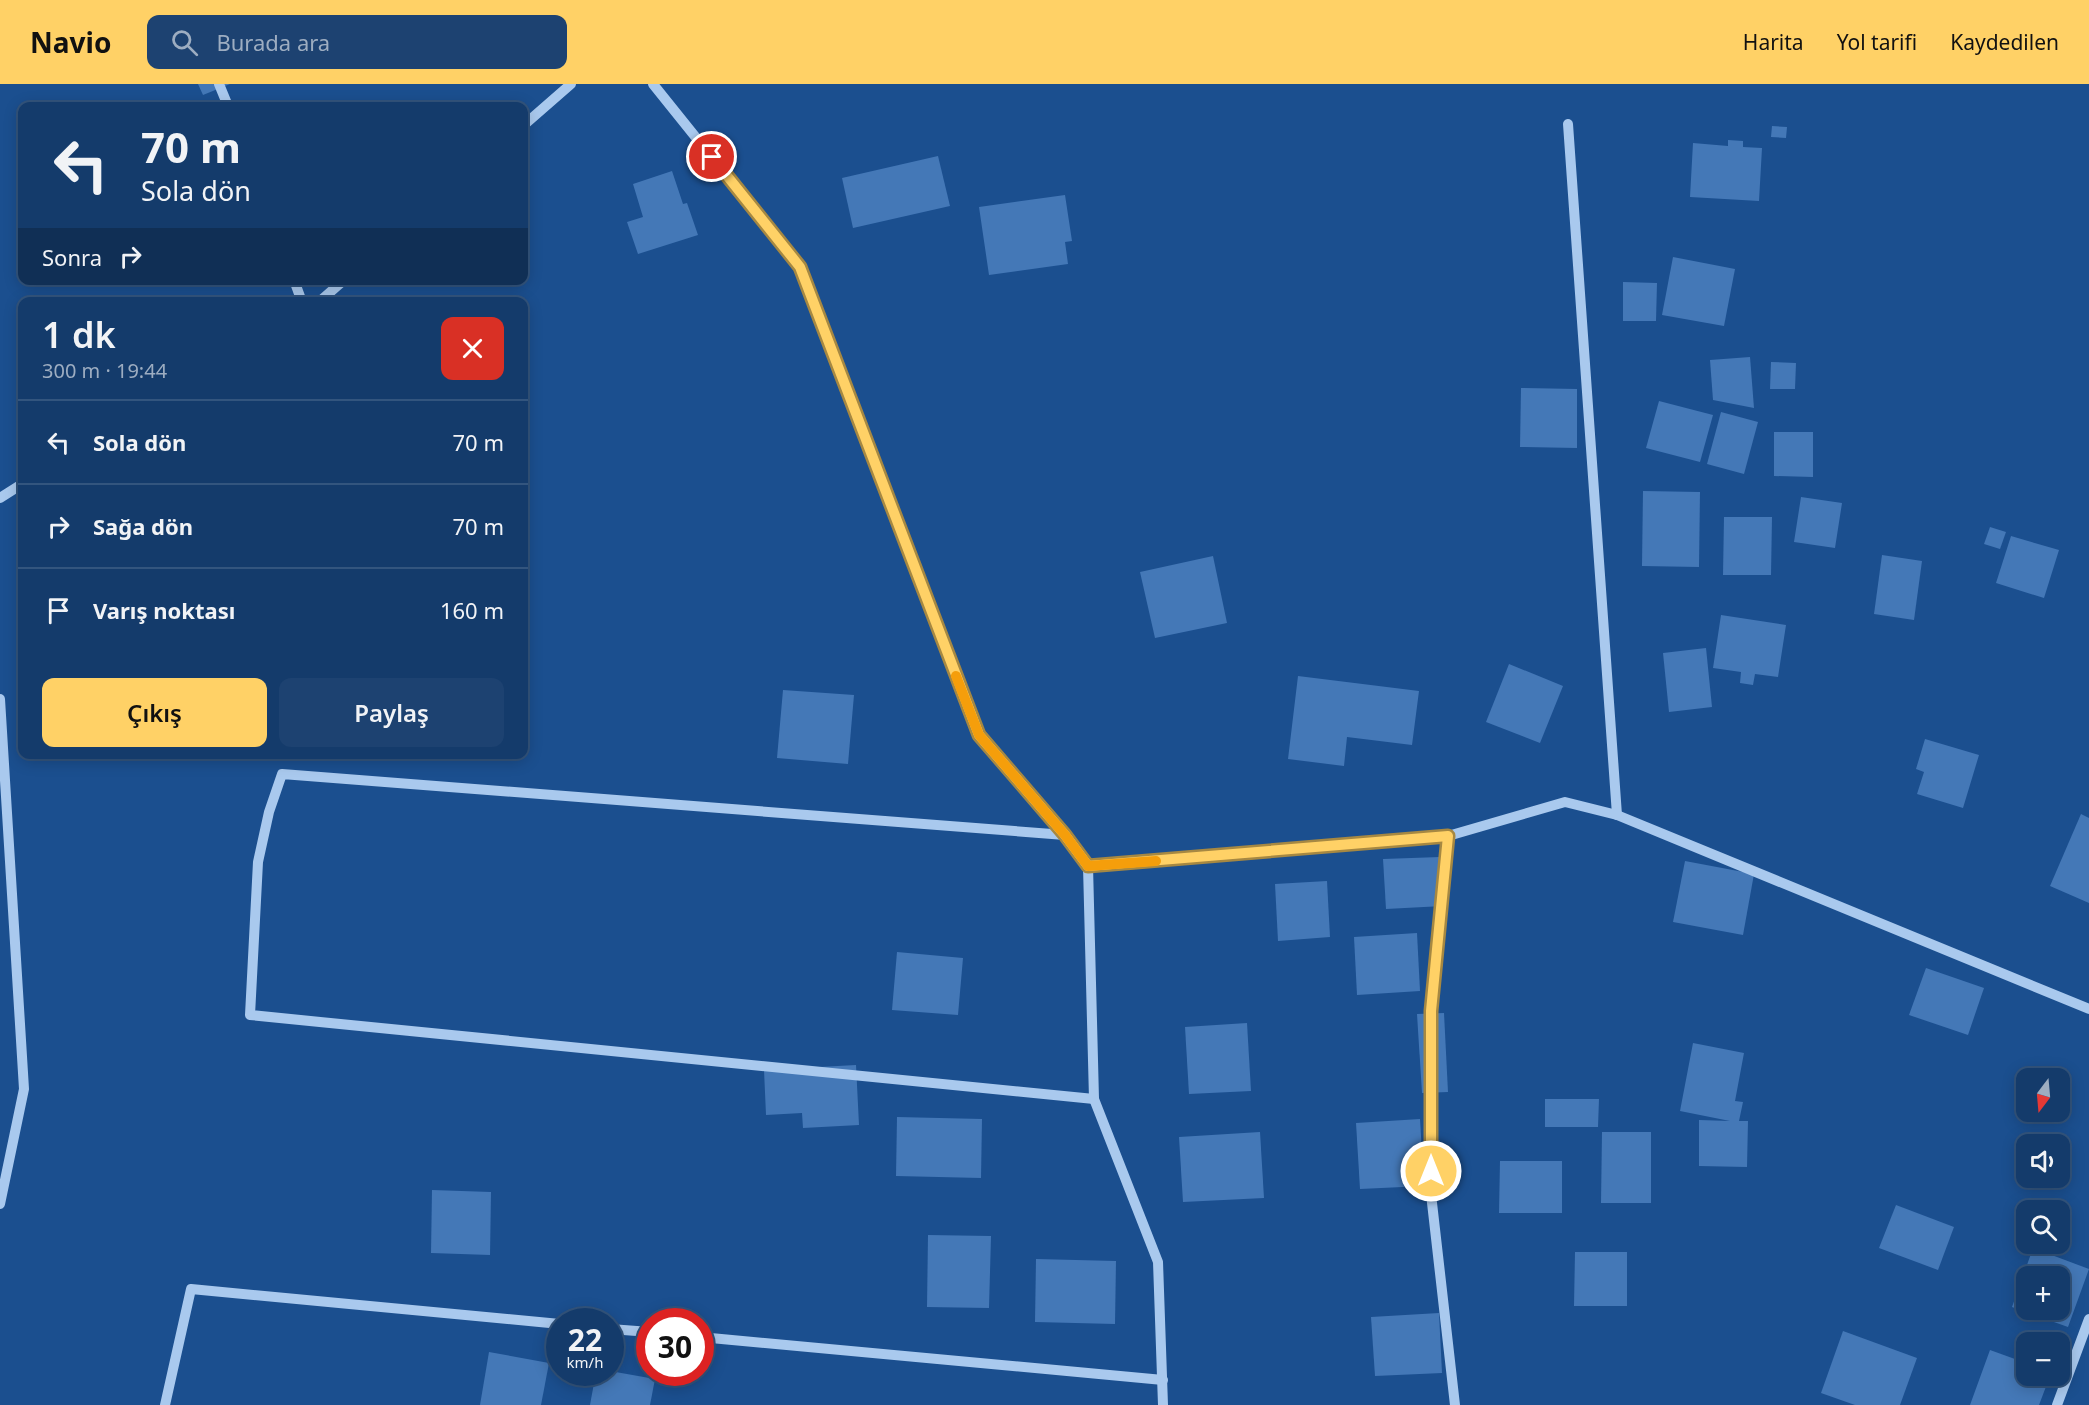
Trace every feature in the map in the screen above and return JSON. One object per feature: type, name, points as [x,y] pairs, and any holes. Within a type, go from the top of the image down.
[{"type":"street","points":[[219,84],[226,102]]},
{"type":"street","points":[[528,122],[571,84]]},
{"type":"street","points":[[653,84],[800,267],[979,735],[1065,835],[1088,866],[1094,1099],[1158,1262],[1163,1405]]},
{"type":"street","points":[[1568,124],[1617,815]]},
{"type":"street","points":[[325,297],[338,285]]},
{"type":"street","points":[[0,498],[18,487]]},
{"type":"street","points":[[0,699],[24,1089],[0,1204]]},
{"type":"street","points":[[1065,835],[282,774],[269,812],[258,862],[250,1015],[1094,1099]]},
{"type":"street","points":[[1088,866],[1448,836],[1565,802],[1617,815],[2089,1009]]},
{"type":"street","points":[[1448,836],[1431,1011],[1431,1194],[1455,1405]]},
{"type":"street","points":[[165,1405],[191,1290],[546,1323]]},
{"type":"street","points":[[2057,1405],[2089,1319]]},
{"type":"street","points":[[714,1338],[1163,1380]]},
{"type":"building","points":[[198,84],[230,84],[203,95]]},
{"type":"building","points":[[1772,126],[1787,127],[1786,138],[1771,137]]},
{"type":"building","points":[[1728,140],[1743,141],[1743,147],[1762,148],[1759,201],[1690,197],[1693,143],[1728,146]]},
{"type":"building","points":[[938,156],[950,206],[853,228],[842,178]]},
{"type":"building","points":[[672,171],[683,204],[687,203],[698,235],[638,254],[627,222],[643,217],[633,184]]},
{"type":"building","points":[[1065,195],[1072,241],[1065,242],[1068,264],[989,275],[979,207]]},
{"type":"building","points":[[1673,257],[1735,269],[1724,326],[1662,315]]},
{"type":"building","points":[[1623,282],[1657,283],[1656,321],[1623,321]]},
{"type":"building","points":[[1750,357],[1754,408],[1713,400],[1710,360]]},
{"type":"building","points":[[1771,362],[1796,363],[1795,389],[1770,389]]},
{"type":"building","points":[[1521,388],[1577,389],[1577,448],[1520,447]]},
{"type":"building","points":[[1659,401],[1713,415],[1700,462],[1646,448]]},
{"type":"building","points":[[1721,412],[1758,422],[1744,474],[1707,464]]},
{"type":"building","points":[[1774,432],[1813,432],[1813,477],[1774,476]]},
{"type":"building","points":[[1643,491],[1700,492],[1699,567],[1642,566]]},
{"type":"building","points":[[1801,497],[1842,503],[1835,548],[1794,542]]},
{"type":"building","points":[[1724,517],[1772,517],[1771,575],[1723,575]]},
{"type":"building","points":[[1990,527],[2006,532],[2000,549],[1984,544]]},
{"type":"building","points":[[2011,536],[2059,550],[2044,598],[1996,583]]},
{"type":"building","points":[[1882,555],[1922,561],[1914,620],[1874,614]]},
{"type":"building","points":[[1213,556],[1227,623],[1155,638],[1140,572]]},
{"type":"building","points":[[1721,615],[1786,625],[1778,677],[1755,674],[1753,685],[1740,683],[1741,672],[1713,668]]},
{"type":"building","points":[[1706,648],[1712,707],[1669,712],[1663,653]]},
{"type":"building","points":[[1509,664],[1563,686],[1540,743],[1486,722]]},
{"type":"building","points":[[1298,676],[1419,691],[1412,745],[1347,737],[1344,766],[1288,759]]},
{"type":"building","points":[[783,690],[854,695],[848,764],[777,758]]},
{"type":"building","points":[[1925,739],[1979,755],[1963,808],[1917,794],[1924,772],[1916,769]]},
{"type":"building","points":[[2081,814],[2089,818],[2089,903],[2050,886]]},
{"type":"building","points":[[1440,857],[1443,906],[1386,909],[1383,859]]},
{"type":"building","points":[[1685,861],[1754,874],[1743,935],[1673,922]]},
{"type":"building","points":[[1327,881],[1330,937],[1278,941],[1275,884]]},
{"type":"building","points":[[1417,933],[1420,991],[1357,995],[1354,937]]},
{"type":"building","points":[[897,952],[963,958],[958,1015],[892,1010]]},
{"type":"building","points":[[1926,968],[1984,988],[1968,1035],[1909,1015]]},
{"type":"building","points":[[1444,1013],[1448,1092],[1422,1093],[1417,1014]]},
{"type":"building","points":[[1247,1023],[1251,1091],[1189,1094],[1185,1027]]},
{"type":"building","points":[[1693,1043],[1744,1053],[1735,1101],[1743,1102],[1739,1121],[1748,1121],[1747,1167],[1699,1166],[1699,1120],[1730,1121],[1680,1111]]},
{"type":"building","points":[[856,1065],[859,1125],[803,1128],[802,1113],[766,1115],[764,1070]]},
{"type":"building","points":[[1545,1099],[1599,1099],[1598,1127],[1545,1127]]},
{"type":"building","points":[[897,1117],[982,1119],[981,1178],[896,1176]]},
{"type":"building","points":[[1420,1119],[1424,1186],[1360,1189],[1356,1123]]},
{"type":"building","points":[[1260,1132],[1264,1198],[1183,1202],[1179,1137]]},
{"type":"building","points":[[1602,1132],[1651,1132],[1651,1203],[1601,1203]]},
{"type":"building","points":[[1500,1161],[1562,1161],[1562,1213],[1499,1213]]},
{"type":"building","points":[[432,1190],[491,1192],[490,1255],[431,1253]]},
{"type":"building","points":[[1896,1205],[1954,1227],[1938,1270],[1879,1248]]},
{"type":"building","points":[[928,1235],[991,1236],[989,1308],[927,1307]]},
{"type":"building","points":[[1575,1252],[1627,1252],[1627,1306],[1574,1306]]},
{"type":"building","points":[[2031,1254],[2049,1254],[2089,1269],[2068,1327],[2048,1320],[2070,1320],[2070,1266],[2027,1266]]},
{"type":"building","points":[[1036,1259],[1116,1261],[1115,1324],[1035,1322]]},
{"type":"building","points":[[2016,1296],[2016,1308],[2012,1307]]},
{"type":"building","points":[[1439,1313],[1442,1373],[1375,1376],[1371,1317]]},
{"type":"building","points":[[1843,1331],[1917,1358],[1900,1405],[1855,1405],[1821,1393]]},
{"type":"building","points":[[1990,1350],[2016,1359],[2016,1386],[2046,1386],[2039,1405],[1970,1405]]},
{"type":"building","points":[[489,1352],[546,1362],[546,1379],[541,1405],[480,1405]]},
{"type":"building","points":[[624,1373],[636,1376],[636,1386],[654,1386],[650,1405],[590,1405],[593,1386],[624,1386]]},
{"type":"slow traffic","points":[[956,676],[979,735],[1065,835],[1088,866],[1156,861]]},
{"type":"route","points":[[712,157],[800,267],[979,735],[1065,835],[1088,866],[1448,836],[1431,1011],[1431,1171]]}]
